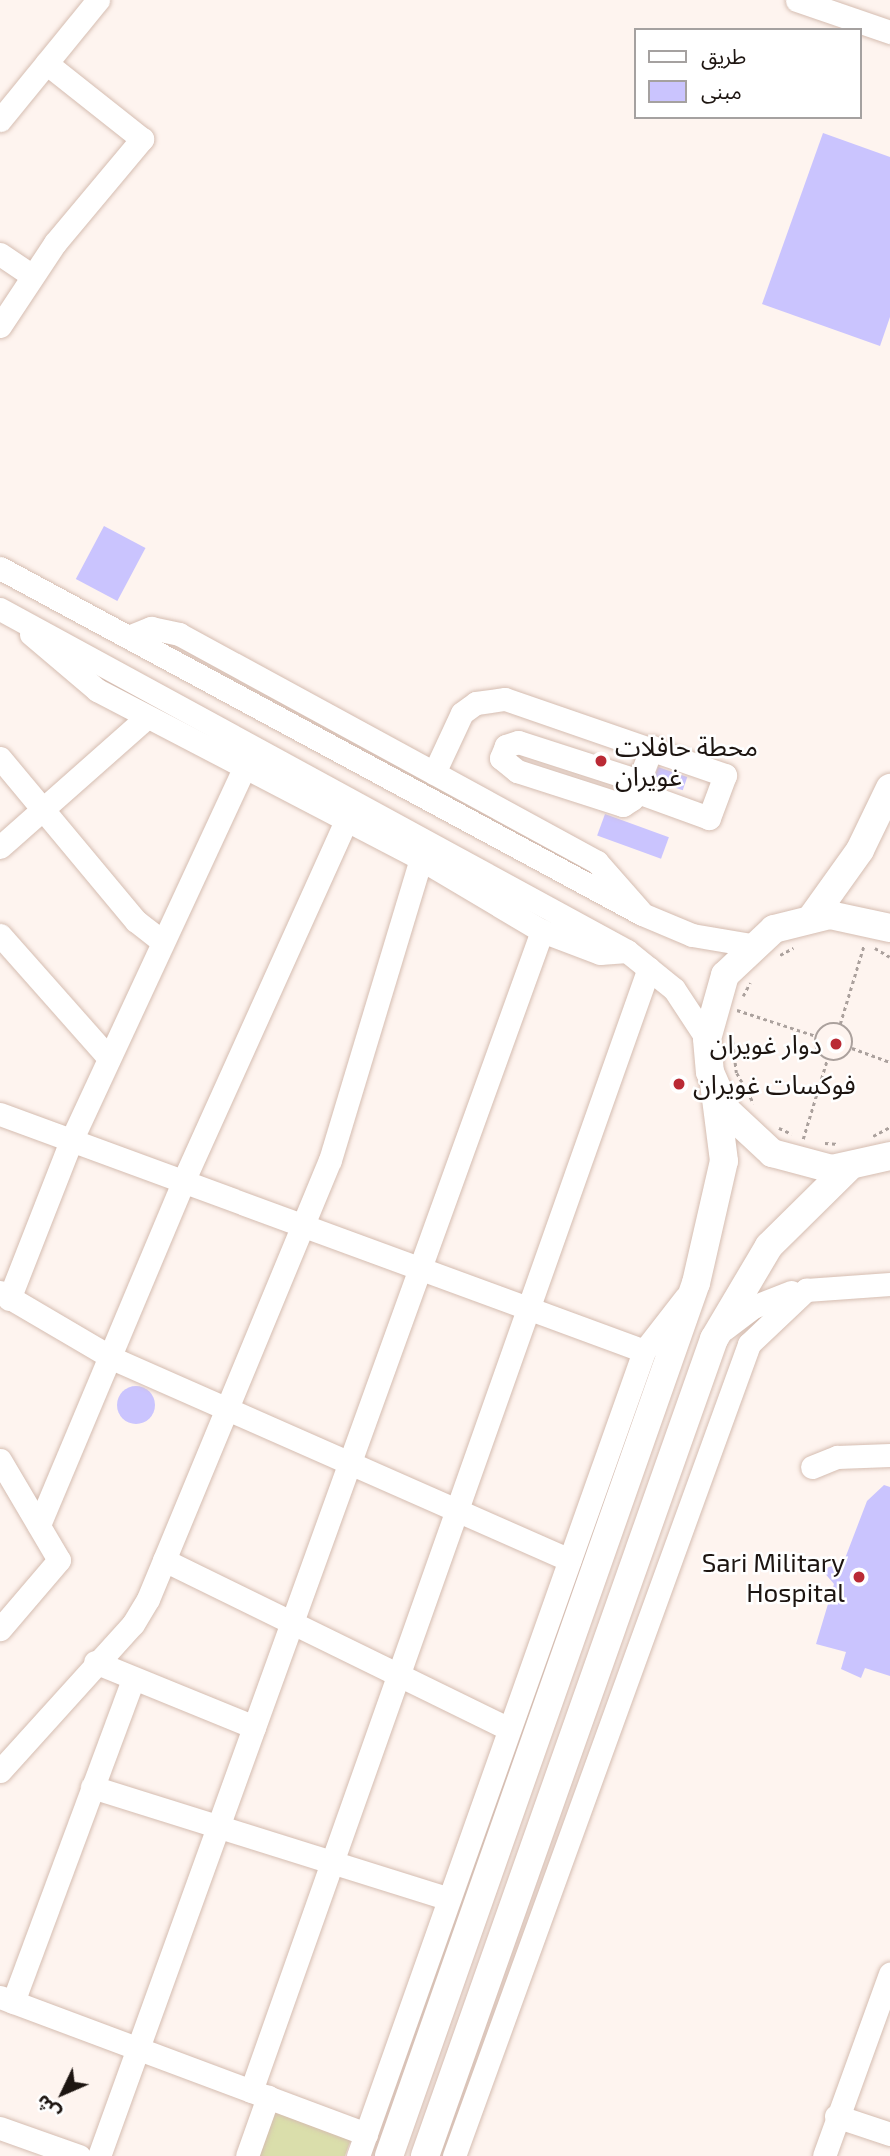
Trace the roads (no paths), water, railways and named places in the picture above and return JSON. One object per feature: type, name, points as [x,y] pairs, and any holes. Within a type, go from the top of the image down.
[{"type":"main road","points":[[389,2156],[696,1283],[724,1161],[714,1083],[720,1035],[719,987],[813,916],[860,850],[890,788]]},
{"type":"main road","points":[[813,916],[848,915],[890,928]]},
{"type":"main road","points":[[714,1083],[737,1123],[772,1153],[817,1168],[850,1159],[890,1156]]},
{"type":"main road","points":[[850,1159],[890,1182]]},
{"type":"main road","points":[[425,2156],[714,1339],[769,1246],[850,1159]]},
{"type":"street","points":[[0,120],[98,0]]},
{"type":"street","points":[[797,0],[890,32]]},
{"type":"street","points":[[0,326],[32,275],[142,139],[46,63]]},
{"type":"street","points":[[0,254],[32,275]]},
{"type":"street","points":[[0,568],[131,636],[642,914],[701,938],[762,952]]},
{"type":"street","points":[[6,612],[74,675],[146,718],[421,859],[542,931],[600,953],[627,951]]},
{"type":"street","points":[[6,612],[627,951],[649,968],[720,1035]]},
{"type":"street","points":[[131,636],[165,629],[442,777],[597,862],[628,890],[642,914]]},
{"type":"street","points":[[229,689],[240,668]]},
{"type":"street","points":[[438,803],[442,777],[462,713],[495,699],[652,747],[721,770],[723,787],[704,819],[637,786],[518,742],[502,754],[517,771],[615,805],[628,804],[637,786],[652,747]]},
{"type":"street","points":[[247,743],[265,709]]},
{"type":"street","points":[[0,847],[146,718]]},
{"type":"street","points":[[0,758],[45,808],[136,921],[163,942]]},
{"type":"street","points":[[244,768],[71,1141],[5,1296],[114,1359],[455,1512],[570,1560]]},
{"type":"street","points":[[40,1525],[114,1359],[182,1184],[346,820]]},
{"type":"street","points":[[0,1771],[95,1662],[133,1624],[164,1560],[330,1160],[421,859]]},
{"type":"street","points":[[99,2156],[542,931]]},
{"type":"street","points":[[0,935],[109,1058]]},
{"type":"street","points":[[247,2156],[260,2094],[332,1865],[649,968]]},
{"type":"street","points":[[1,1118],[71,1141],[419,1271],[644,1350]]},
{"type":"street","points":[[358,2156],[644,1350],[696,1283]]},
{"type":"street","points":[[714,1339],[753,1307],[806,1290],[890,1284]]},
{"type":"street","points":[[454,2156],[748,1345],[806,1290]]},
{"type":"street","points":[[812,1467],[837,1457],[890,1455]]},
{"type":"street","points":[[0,1460],[60,1560],[0,1629]]},
{"type":"street","points":[[164,1560],[509,1729]]},
{"type":"street","points":[[95,1662],[254,1727]]},
{"type":"street","points":[[133,1679],[6,1999],[366,2134]]},
{"type":"street","points":[[92,1787],[217,1829],[449,1899]]},
{"type":"street","points":[[824,2156],[836,2116],[890,1974]]},
{"type":"street","points":[[836,2116],[890,2134]]},
{"type":"street","points":[[0,2128],[79,2156]]},
{"type":"place","name":"محطة حافلات غويران","points":[[601,761]]},
{"type":"place","name":"دوار غويران","points":[[836,1044]]},
{"type":"place","name":"فوكسات غويران","points":[[679,1084]]},
{"type":"place","name":"Sari Military Hospital","points":[[859,1577]]}]
